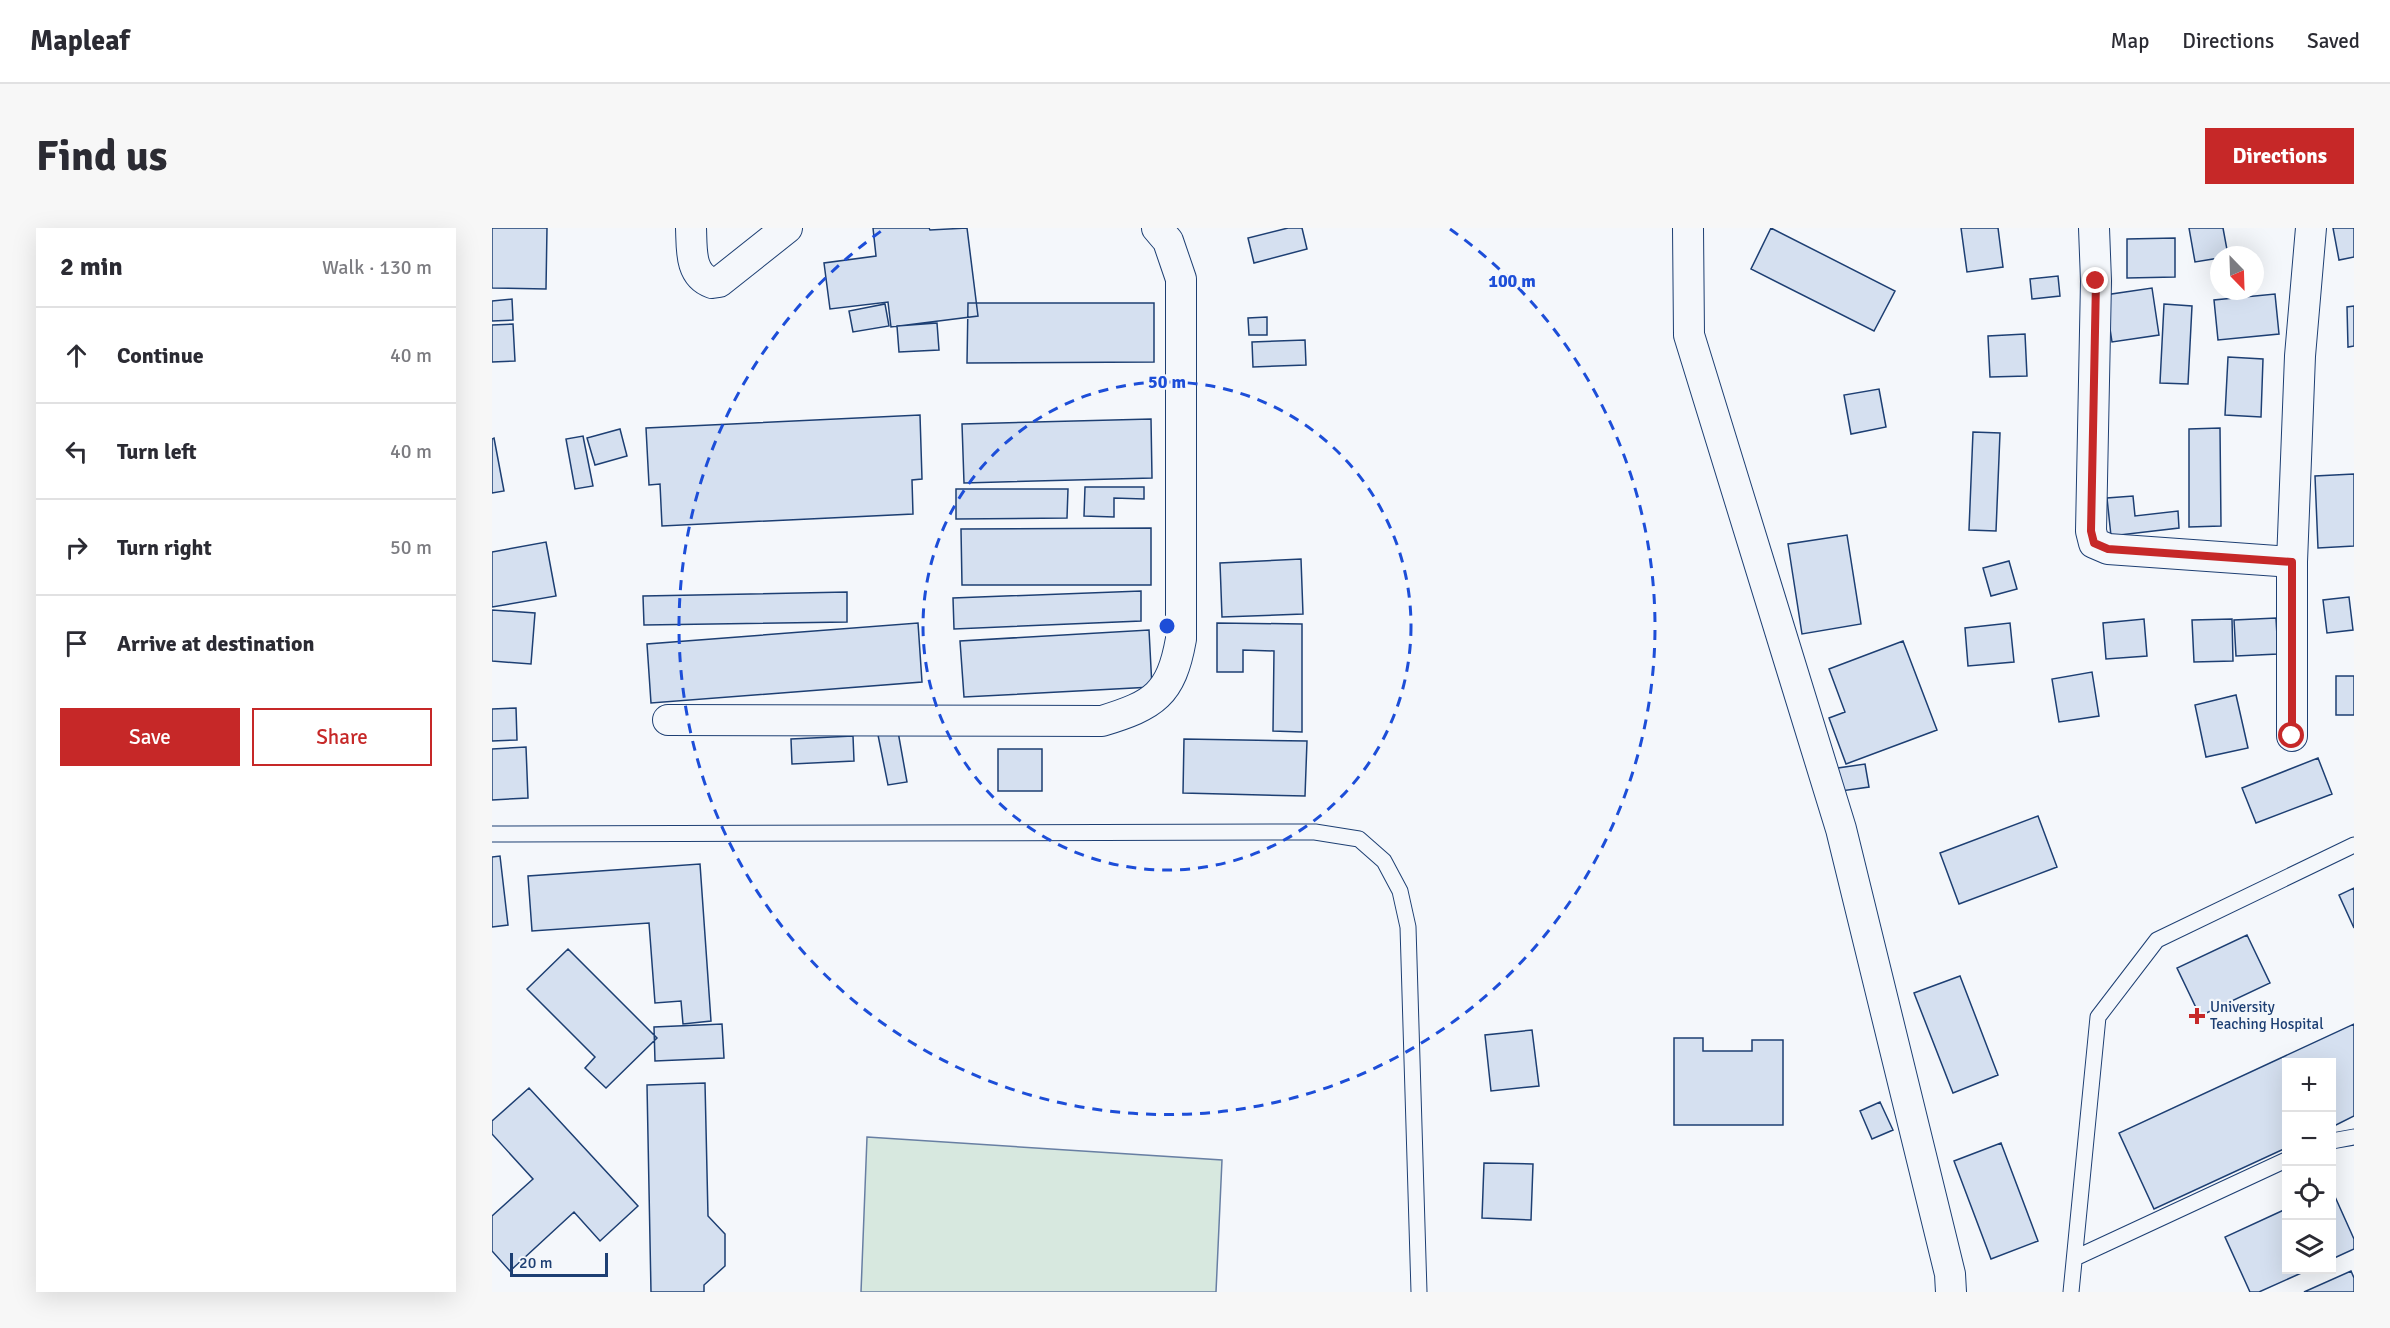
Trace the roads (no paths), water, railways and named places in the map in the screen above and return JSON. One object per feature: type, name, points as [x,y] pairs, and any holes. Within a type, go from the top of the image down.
[{"type":"street","points":[[691,228],[693,260],[697,273],[711,283],[719,282],[787,228]]},
{"type":"street","points":[[668,720],[1102,721],[1134,711],[1162,693],[1176,665],[1181,639],[1181,279],[1168,241],[1157,228]]},
{"type":"street","points":[[1688,228],[1689,335],[1841,829],[1950,1274],[1952,1292]]},
{"type":"street","points":[[2094,228],[2096,281],[2091,531],[2094,543],[2108,549],[2292,562]]},
{"type":"street","points":[[2292,736],[2292,562],[2300,356],[2311,228]]},
{"type":"lane","points":[[492,834],[1315,832],[1359,839],[1384,861],[1400,891],[1408,927],[1419,1292]]},
{"type":"lane","points":[[2071,1292],[2098,1017],[2157,940],[2354,845]]},
{"type":"lane","points":[[2336,1140],[2354,1137]]},
{"type":"lane","points":[[2075,1258],[2282,1162]]},
{"type":"place","name":"University Teaching Hospital","points":[[2197,1016]]}]
